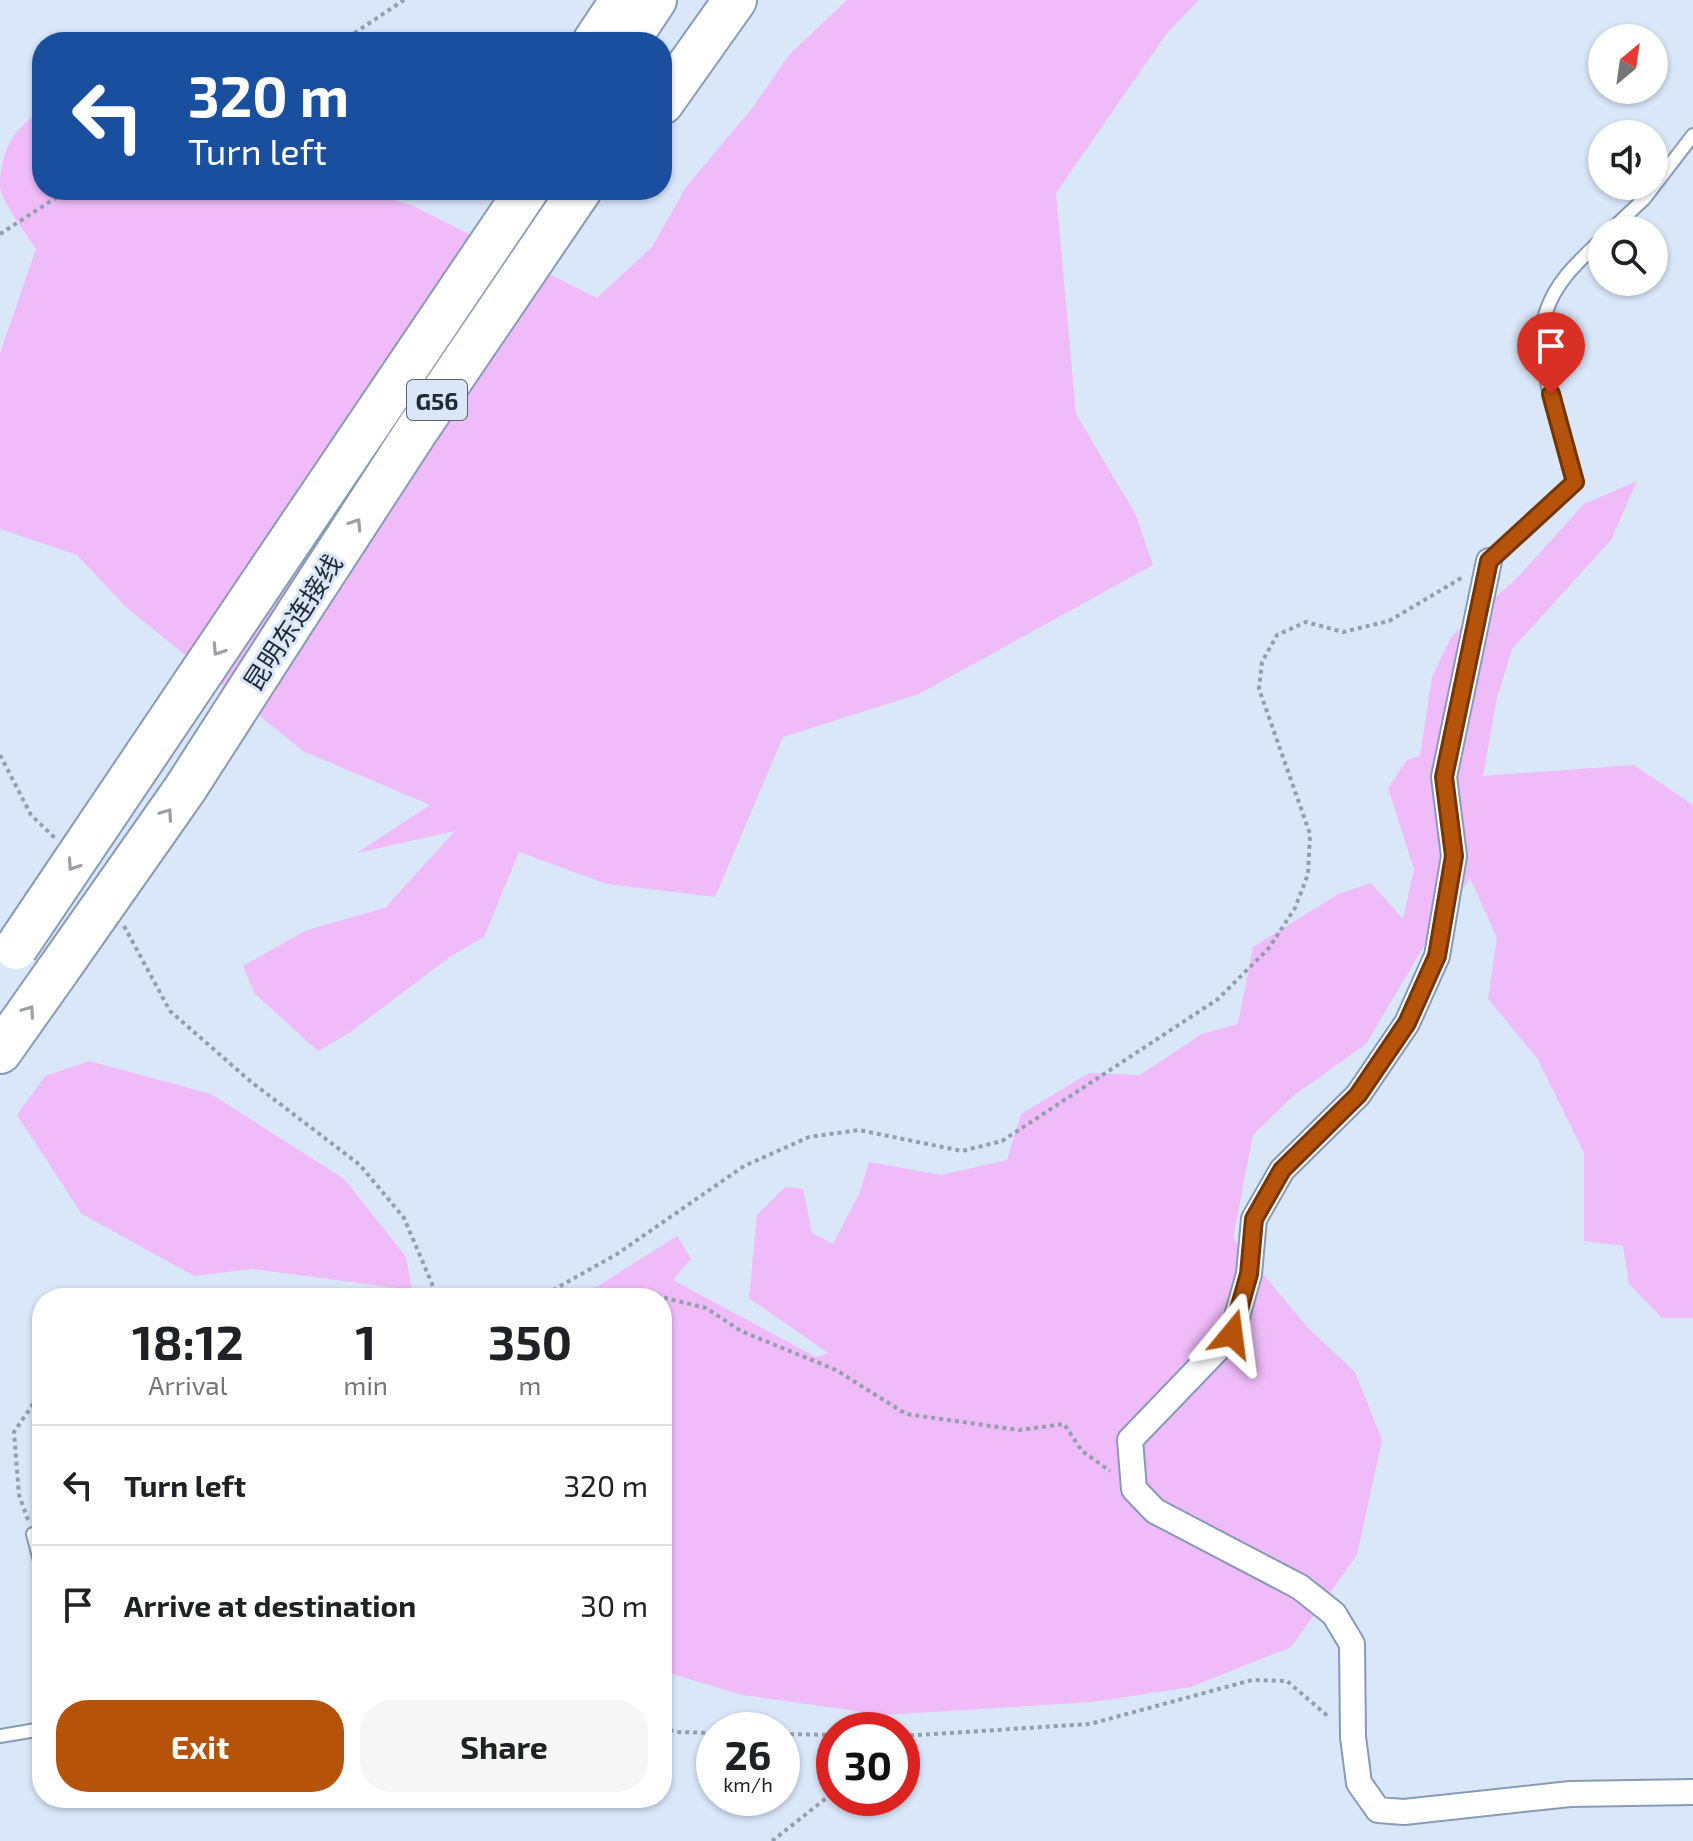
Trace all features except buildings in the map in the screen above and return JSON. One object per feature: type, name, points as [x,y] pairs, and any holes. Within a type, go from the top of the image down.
[{"type":"highway","points":[[601,32],[622,0]]},
{"type":"highway","points":[[634,32],[655,0]]},
{"type":"highway","points":[[672,55],[710,0]]},
{"type":"highway","points":[[672,89],[735,0]]},
{"type":"highway","points":[[374,418],[438,316],[500,200]]},
{"type":"highway","name":"昆明东连接线","points":[[8,960],[520,200]]},
{"type":"highway","name":"昆明东连接线","points":[[0,1052],[185,789],[298,613],[573,200]]},
{"type":"highway","points":[[508,297],[583,200]]},
{"type":"street","points":[[1489,561],[1444,777],[1454,856],[1437,956],[1407,1023],[1358,1095],[1282,1170],[1254,1219],[1249,1274],[1232,1334],[1130,1440],[1134,1489],[1155,1511],[1300,1587],[1334,1614],[1352,1644],[1353,1737],[1359,1783],[1378,1810],[1404,1812],[1570,1794],[1693,1792]]},
{"type":"lane","points":[[1626,216],[1644,199],[1693,135]]},
{"type":"lane","points":[[1489,561],[1575,482],[1543,365],[1545,314],[1567,272],[1588,252]]},
{"type":"lane","points":[[0,1736],[32,1731]]},
{"type":"path","points":[[356,32],[404,0]]},
{"type":"path","points":[[0,234],[53,200]]},
{"type":"path","points":[[557,1288],[617,1254],[744,1166],[809,1137],[859,1130],[962,1151],[1002,1141],[1218,999],[1269,948],[1295,908],[1308,874],[1310,834],[1259,689],[1262,662],[1277,635],[1306,622],[1343,632],[1389,621],[1489,561]]},
{"type":"path","points":[[0,755],[31,815],[64,846]]},
{"type":"path","points":[[119,918],[170,1011],[250,1081],[360,1165],[404,1218],[434,1288]]},
{"type":"path","points":[[672,1300],[706,1308],[741,1331],[836,1370],[906,1414],[1019,1430],[1064,1424],[1082,1451],[1134,1489]]},
{"type":"path","points":[[19,1495],[14,1432],[32,1406]]},
{"type":"path","points":[[920,1735],[1090,1724],[1252,1680],[1287,1681],[1353,1737]]},
{"type":"path","points":[[672,1731],[696,1733]]},
{"type":"path","points":[[772,1841],[816,1806]]},
{"type":"shaded area","points":[[847,0],[1199,0],[1167,33],[1056,193],[1076,414],[1136,515],[1153,565],[919,694],[783,737],[715,897],[607,884],[519,852],[484,937],[451,956],[349,1033],[318,1051],[255,994],[243,966],[307,930],[385,908],[455,831],[357,853],[430,805],[303,751],[126,607],[77,555],[0,529],[0,353],[36,249],[0,188],[2,163],[10,142],[32,118],[32,200],[393,200],[411,205],[597,298],[652,247],[686,187],[754,106],[789,55]]},
{"type":"shaded area","points":[[1637,481],[1611,540],[1512,649],[1497,698],[1483,776],[1634,765],[1693,805],[1693,1318],[1662,1318],[1629,1284],[1623,1246],[1584,1241],[1584,1153],[1537,1058],[1488,999],[1497,938],[1470,878],[1430,936],[1366,1044],[1293,1096],[1253,1135],[1233,1238],[1308,1328],[1355,1372],[1382,1440],[1357,1555],[1291,1647],[1191,1687],[1093,1702],[920,1713],[863,1712],[743,1695],[672,1674],[672,1288],[592,1288],[677,1236],[691,1259],[673,1280],[816,1357],[828,1353],[749,1298],[757,1215],[785,1187],[803,1189],[812,1233],[833,1244],[859,1194],[869,1162],[941,1175],[1007,1160],[1021,1114],[1089,1073],[1140,1075],[1202,1034],[1238,1024],[1253,947],[1338,894],[1371,883],[1403,919],[1414,869],[1388,788],[1407,760],[1420,756],[1432,677],[1451,637],[1517,578],[1584,504]]},
{"type":"shaded area","points":[[89,1061],[211,1094],[344,1179],[406,1257],[412,1288],[252,1269],[194,1276],[82,1214],[17,1115],[45,1076]]},
{"type":"route","points":[[1232,1334],[1249,1274],[1254,1219],[1282,1170],[1358,1095],[1407,1023],[1437,956],[1454,856],[1444,777],[1489,561],[1575,482],[1551,394]]}]
